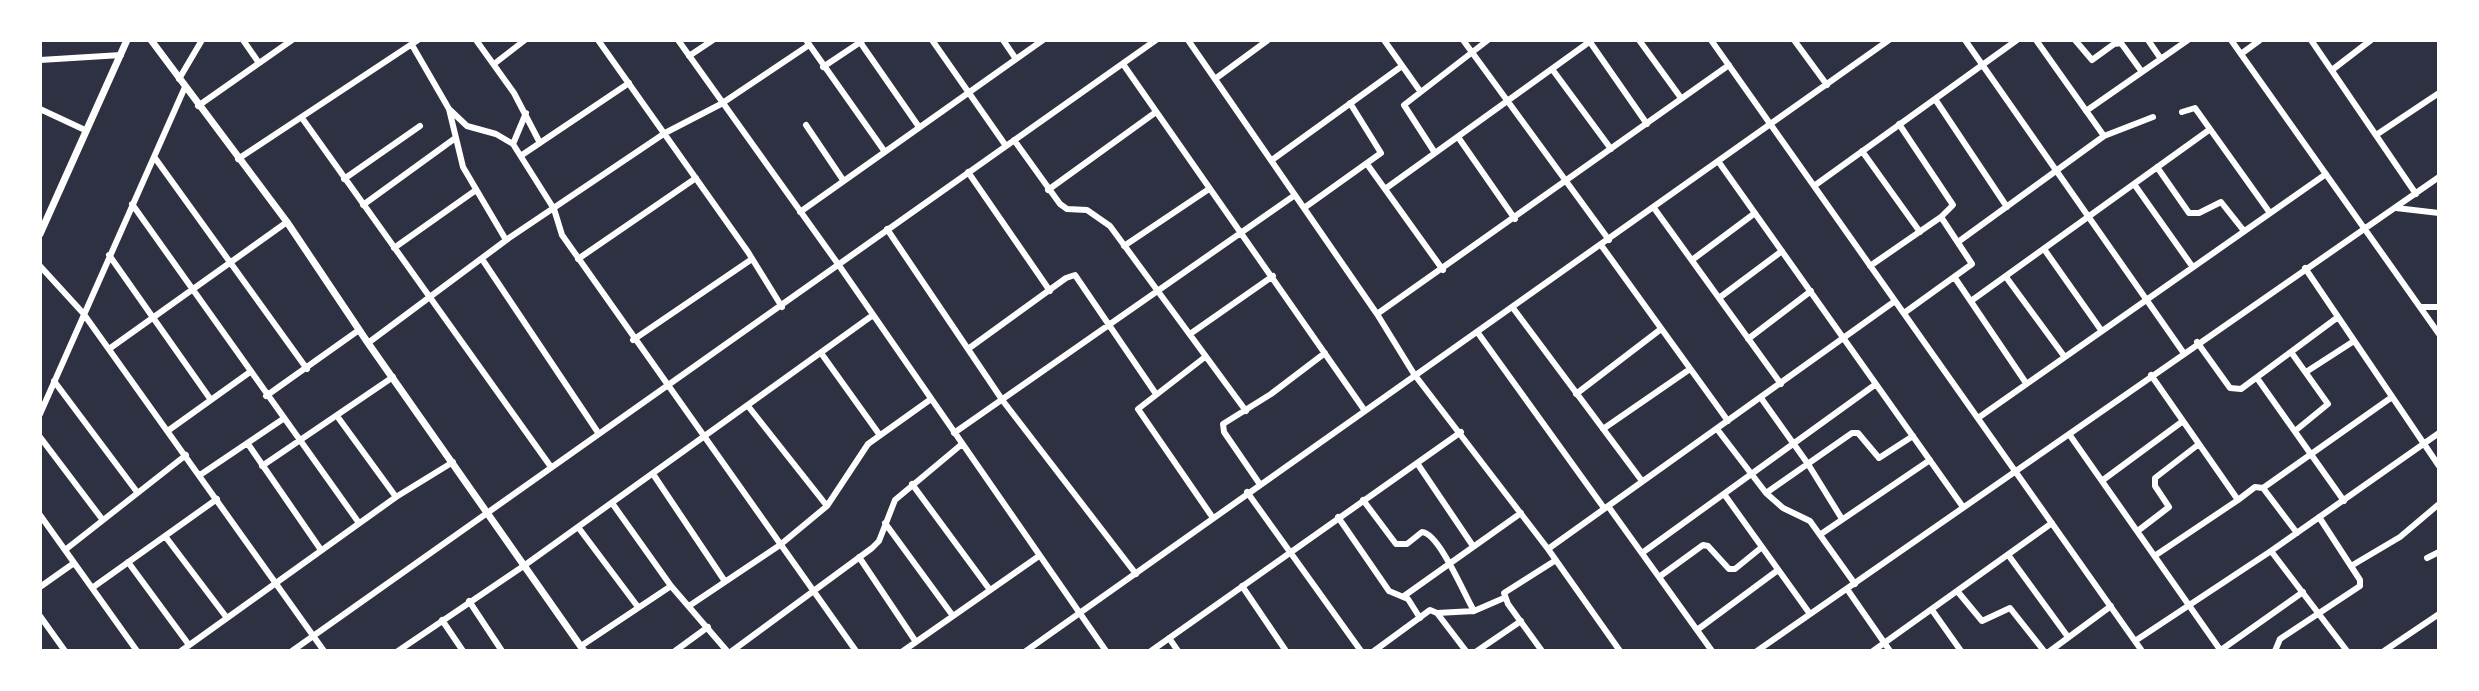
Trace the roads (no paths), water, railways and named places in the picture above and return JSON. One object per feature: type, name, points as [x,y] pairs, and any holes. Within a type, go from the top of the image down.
[{"type":"street","points":[[40,234],[127,40]]},
{"type":"street","points":[[151,40],[287,222],[368,343],[583,649],[638,607],[671,586]]},
{"type":"street","points":[[178,79],[202,40]]},
{"type":"street","points":[[243,40],[259,63]]},
{"type":"street","points":[[198,106],[292,40]]},
{"type":"street","points":[[476,40],[526,113],[540,143]]},
{"type":"street","points":[[494,64],[525,40]]},
{"type":"street","points":[[598,40],[752,259],[782,307]]},
{"type":"street","points":[[678,40],[721,104],[838,264],[1105,651]]},
{"type":"street","points":[[689,56],[713,40]]},
{"type":"street","points":[[932,40],[1006,146]]},
{"type":"street","points":[[1003,40],[1016,59]]},
{"type":"street","points":[[800,212],[1043,40]]},
{"type":"street","points":[[292,651],[1156,40]]},
{"type":"street","points":[[1188,40],[1377,314],[1414,374],[1461,432],[1620,651]]},
{"type":"street","points":[[1215,79],[1268,40]]},
{"type":"street","points":[[1384,40],[1420,91]]},
{"type":"street","points":[[1463,40],[1609,240]]},
{"type":"street","points":[[1435,153],[1404,106],[1488,40]]},
{"type":"street","points":[[1639,40],[1681,98]]},
{"type":"street","points":[[1711,40],[2142,651]]},
{"type":"street","points":[[1794,40],[1827,85]]},
{"type":"street","points":[[1026,651],[1889,40]]},
{"type":"street","points":[[1965,40],[2183,352]]},
{"type":"street","points":[[1814,186],[2017,40]]},
{"type":"street","points":[[2036,40],[2104,136]]},
{"type":"street","points":[[2075,40],[2092,60],[2114,44],[2121,43],[2143,72]]},
{"type":"street","points":[[2147,40],[2161,59]]},
{"type":"street","points":[[2086,111],[2188,40]]},
{"type":"street","points":[[2231,40],[2439,334]]},
{"type":"street","points":[[2241,54],[2260,40]]},
{"type":"street","points":[[2311,40],[2416,194]]},
{"type":"street","points":[[2332,70],[2371,40]]},
{"type":"street","points":[[823,67],[861,41],[919,127]]},
{"type":"street","points":[[1385,190],[1591,41],[1647,124]]},
{"type":"street","points":[[238,159],[415,43],[449,109],[454,139],[463,167],[506,240]]},
{"type":"street","points":[[368,343],[506,240],[665,134],[721,104],[807,43],[885,152]]},
{"type":"street","points":[[40,60],[121,55]]},
{"type":"street","points":[[1123,64],[1365,411]]},
{"type":"street","points":[[1377,314],[1443,270],[1729,65]]},
{"type":"street","points":[[1272,160],[1402,66]]},
{"type":"street","points":[[1552,69],[1611,149]]},
{"type":"street","points":[[522,155],[629,83]]},
{"type":"street","points":[[40,414],[185,87]]},
{"type":"street","points":[[2376,135],[2439,93]]},
{"type":"street","points":[[1935,99],[2007,206]]},
{"type":"street","points":[[1304,208],[1382,151],[1350,103]]},
{"type":"street","points":[[2182,112],[2195,108],[2270,212]]},
{"type":"street","points":[[40,109],[85,130]]},
{"type":"street","points":[[449,109],[467,126],[513,144],[522,155],[554,209],[562,235],[578,259],[856,651]]},
{"type":"street","points":[[1048,190],[1156,112]]},
{"type":"street","points":[[513,144],[526,113]]},
{"type":"street","points":[[1958,242],[2104,136],[2153,117]]},
{"type":"street","points":[[302,118],[551,467]]},
{"type":"street","points":[[1870,266],[1952,208],[1952,202],[1899,124]]},
{"type":"street","points":[[806,125],[844,180]]},
{"type":"street","points":[[344,178],[420,126]]},
{"type":"street","points":[[1971,302],[2209,130]]},
{"type":"street","points":[[1458,137],[1515,219]]},
{"type":"street","points":[[363,205],[454,139]]},
{"type":"street","points":[[1014,140],[1048,190],[1067,209],[1087,210],[1110,226],[1160,290],[1205,357],[1246,411]]},
{"type":"street","points":[[1862,151],[1920,232]]},
{"type":"street","points":[[155,158],[307,369]]},
{"type":"street","points":[[1718,161],[1963,507]]},
{"type":"street","points":[[1367,164],[1443,270]]},
{"type":"street","points":[[2157,167],[2189,213],[2199,213],[2221,202],[2244,231]]},
{"type":"street","points":[[968,172],[1051,291]]},
{"type":"street","points":[[1978,418],[2326,174]]},
{"type":"street","points":[[1757,651],[2197,342],[2439,177]]},
{"type":"street","points":[[578,259],[696,178]]},
{"type":"street","points":[[2134,184],[2192,266]]},
{"type":"street","points":[[1124,246],[1209,189]]},
{"type":"street","points":[[394,248],[476,190]]},
{"type":"street","points":[[954,433],[1295,195]]},
{"type":"street","points":[[132,204],[282,419],[359,523]]},
{"type":"street","points":[[1654,208],[1781,384]]},
{"type":"street","points":[[2396,208],[2439,213]]},
{"type":"street","points":[[1692,260],[1755,213]]},
{"type":"street","points":[[1904,313],[1955,278],[1972,262],[1941,217]]},
{"type":"street","points":[[109,349],[287,222]]},
{"type":"street","points":[[887,229],[1003,401],[1136,574]]},
{"type":"street","points":[[1601,245],[1728,421]]},
{"type":"street","points":[[2044,249],[2101,330]]},
{"type":"street","points":[[1719,298],[1782,251]]},
{"type":"street","points":[[109,256],[211,400]]},
{"type":"street","points":[[482,258],[599,433]]},
{"type":"street","points":[[633,340],[752,259]]},
{"type":"street","points":[[40,266],[83,313],[324,651]]},
{"type":"street","points":[[2305,268],[2439,466]]},
{"type":"street","points":[[968,349],[1075,275],[1111,324],[1156,394]]},
{"type":"street","points":[[1190,334],[1273,276]]},
{"type":"street","points":[[2006,276],[2064,356]]},
{"type":"street","points":[[1955,278],[2026,383]]},
{"type":"street","points":[[1748,339],[1811,291]]},
{"type":"street","points":[[1548,549],[1895,301]]},
{"type":"street","points":[[2420,307],[2439,307]]},
{"type":"street","points":[[1513,308],[1642,481]]},
{"type":"street","points":[[398,651],[525,565],[873,315]]},
{"type":"street","points":[[2197,342],[2230,388],[2241,389],[2338,317]]},
{"type":"street","points":[[1576,394],[1661,329]]},
{"type":"street","points":[[266,396],[359,330]]},
{"type":"street","points":[[1478,333],[1712,651]]},
{"type":"street","points":[[2306,372],[2354,341]]},
{"type":"street","points":[[2291,352],[2328,404],[2295,431]]},
{"type":"street","points":[[821,353],[879,433]]},
{"type":"street","points":[[1259,484],[1222,428],[1226,422],[1246,411],[1325,353]]},
{"type":"street","points":[[1205,357],[1139,405],[1138,411],[1213,518]]},
{"type":"street","points":[[1603,429],[1690,369]]},
{"type":"street","points":[[169,430],[250,372]]},
{"type":"street","points":[[2151,375],[2238,500]]},
{"type":"street","points":[[262,466],[393,377]]},
{"type":"street","points":[[2257,378],[2344,501]]},
{"type":"street","points":[[54,381],[137,492]]},
{"type":"street","points":[[1642,553],[1876,384]]},
{"type":"street","points":[[2156,555],[2255,487],[2263,488],[2392,397]]},
{"type":"street","points":[[1761,398],[1794,443],[1842,519]]},
{"type":"street","points":[[689,606],[724,580],[780,545],[827,506],[861,453],[879,433],[931,399]]},
{"type":"street","points":[[748,405],[827,506]]},
{"type":"street","points":[[337,416],[396,497]]},
{"type":"street","points":[[200,475],[282,419]]},
{"type":"street","points":[[2103,480],[2183,421]]},
{"type":"street","points":[[1717,429],[1749,475],[1766,493],[1783,508],[1810,521],[1855,583]]},
{"type":"street","points":[[1151,651],[1461,432]]},
{"type":"street","points":[[1766,493],[1852,433],[1858,433],[1879,458],[1913,436]]},
{"type":"street","points":[[2136,641],[2344,501],[2439,433]]},
{"type":"street","points":[[2069,434],[2221,650],[2303,592]]},
{"type":"street","points":[[40,437],[102,519]]},
{"type":"street","points":[[2138,530],[2169,507],[2155,486],[2155,478],[2199,443]]},
{"type":"street","points":[[248,444],[321,550]]},
{"type":"street","points":[[612,503],[671,586],[729,651],[878,541],[894,500],[962,444]]},
{"type":"street","points":[[65,550],[186,455]]},
{"type":"street","points":[[1821,534],[1930,460]]},
{"type":"street","points":[[181,651],[396,497],[453,462]]},
{"type":"street","points":[[1417,463],[1473,546]]},
{"type":"street","points":[[653,474],[724,580]]},
{"type":"street","points":[[912,484],[990,590]]},
{"type":"street","points":[[2263,488],[2297,533]]},
{"type":"street","points":[[1247,492],[1361,651]]},
{"type":"street","points":[[1724,494],[1810,614]]},
{"type":"street","points":[[92,588],[217,499]]},
{"type":"street","points":[[1363,500],[1396,544],[1408,544],[1426,531],[1450,562],[1455,580],[1474,611]]},
{"type":"street","points":[[2351,566],[2400,537],[2439,504]]},
{"type":"street","points":[[1404,596],[1521,513]]},
{"type":"street","points":[[40,515],[137,651]]},
{"type":"street","points":[[1338,517],[1389,591],[1404,596],[1420,618]]},
{"type":"street","points":[[2275,651],[2280,639],[2360,586],[2360,580],[2319,517]]},
{"type":"street","points":[[885,523],[953,616]]},
{"type":"street","points":[[1873,651],[2052,523]]},
{"type":"street","points":[[578,527],[638,607]]},
{"type":"street","points":[[165,536],[227,618]]},
{"type":"street","points":[[1659,577],[1703,545],[1708,546],[1729,569],[1735,569],[1762,547]]},
{"type":"street","points":[[2271,551],[2347,651]]},
{"type":"street","points":[[2427,558],[2439,552]]},
{"type":"street","points":[[903,651],[1039,555]]},
{"type":"street","points":[[2009,555],[2068,637]]},
{"type":"street","points":[[859,557],[916,642]]},
{"type":"street","points":[[1374,651],[1430,610],[1437,613],[1474,611],[1504,598],[1510,589],[1556,560]]},
{"type":"street","points":[[128,562],[190,645]]},
{"type":"street","points":[[40,587],[75,563]]},
{"type":"street","points":[[1697,630],[1778,570]]},
{"type":"street","points":[[1242,586],[1286,651]]},
{"type":"street","points":[[1847,589],[1890,651]]},
{"type":"street","points":[[1958,592],[1982,621],[2010,608],[2044,651]]},
{"type":"street","points":[[1504,598],[1542,651]]},
{"type":"street","points":[[469,601],[502,651]]},
{"type":"street","points":[[2050,651],[2110,606]]},
{"type":"street","points":[[1932,610],[1961,651]]},
{"type":"street","points":[[1437,613],[1466,651]]},
{"type":"street","points":[[2384,651],[2439,614]]},
{"type":"street","points":[[40,616],[43,625],[65,651]]},
{"type":"street","points":[[442,620],[463,651]]},
{"type":"street","points":[[1477,651],[1521,621]]},
{"type":"street","points":[[675,651],[708,627]]},
{"type":"street","points":[[1169,638],[1178,651]]}]
